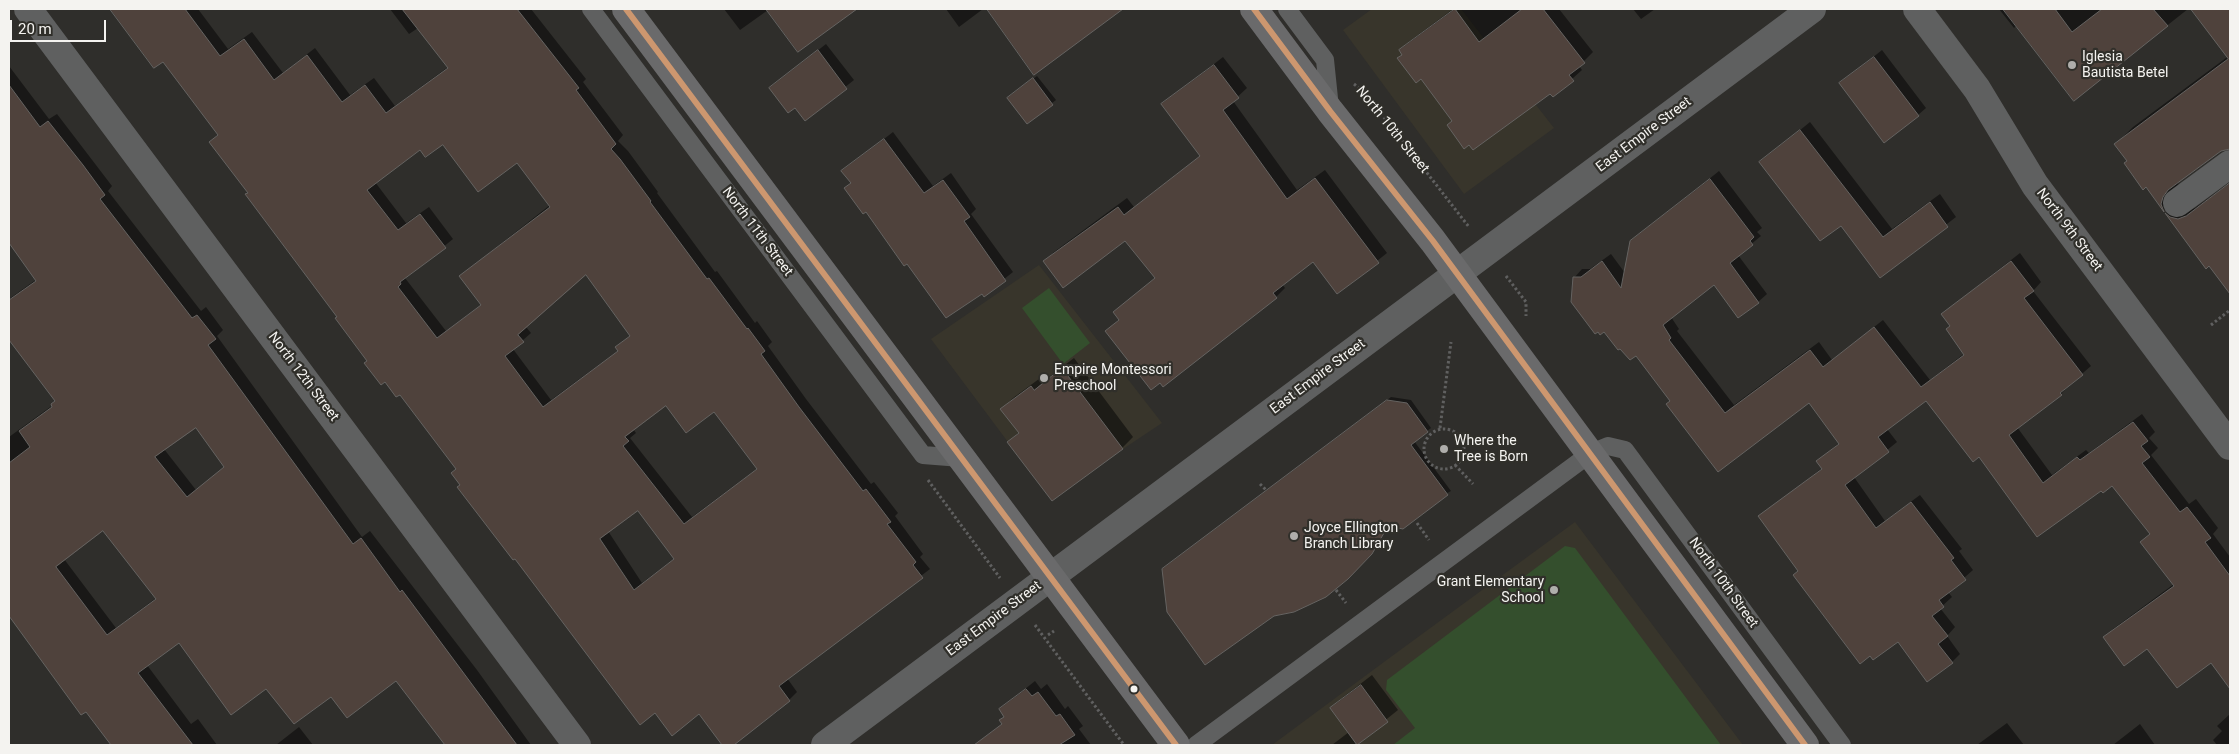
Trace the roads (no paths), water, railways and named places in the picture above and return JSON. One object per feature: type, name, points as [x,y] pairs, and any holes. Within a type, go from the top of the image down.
[{"type":"main road","name":"North 11th Street","points":[[626,9],[1176,745]]},
{"type":"main road","points":[[1254,9],[1330,111],[1433,241],[1805,745]]},
{"type":"street","name":"North 12th Street","points":[[28,9],[577,745]]},
{"type":"street","name":"East Empire Street","points":[[825,745],[1812,9]]},
{"type":"street","name":"North 9th Street","points":[[1917,9],[1977,89],[2035,185],[2230,446]]},
{"type":"street","points":[[2177,203],[2230,164]]},
{"type":"lane","name":"North 11th Street","points":[[591,9],[923,455],[961,458]]},
{"type":"lane","points":[[1286,9],[1325,60],[1330,111]]},
{"type":"lane","name":"North 10th Street","points":[[1590,453],[1608,446],[1625,450],[1842,745]]},
{"type":"lane","points":[[1196,745],[1590,453]]},
{"type":"lane","points":[[1156,718],[1158,745]]},
{"type":"place","name":"Iglesia Bautista Betel","points":[[2072,65]]},
{"type":"place","name":"Empire Montessori Preschool","points":[[1044,378]]},
{"type":"place","name":"Where the Tree is Born","points":[[1444,449]]},
{"type":"place","name":"Joyce Ellington Branch Library","points":[[1294,536]]},
{"type":"place","name":"Grant Elementary School","points":[[1554,590]]}]
